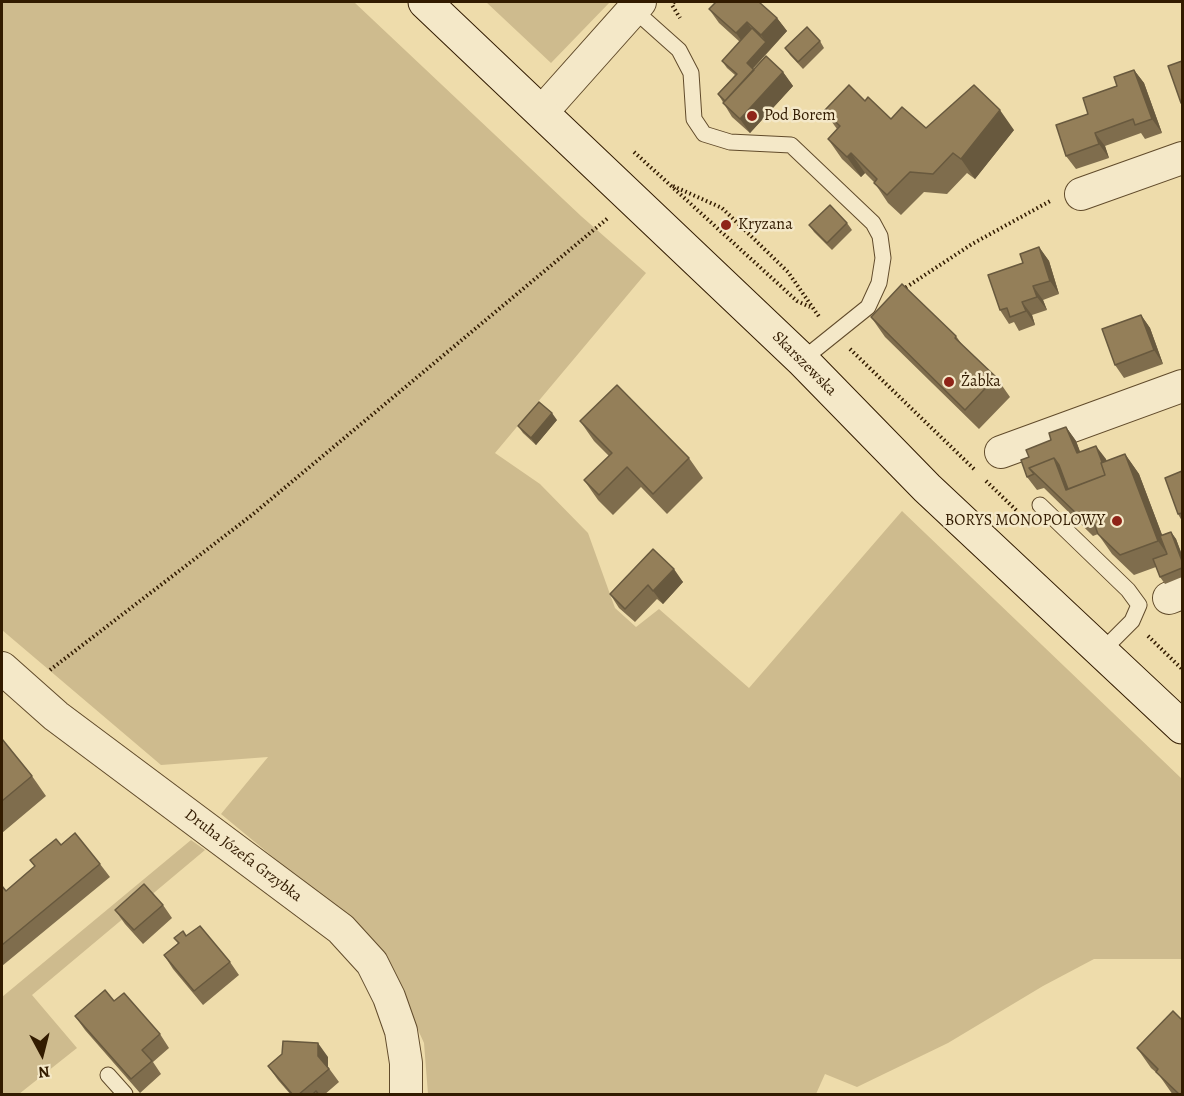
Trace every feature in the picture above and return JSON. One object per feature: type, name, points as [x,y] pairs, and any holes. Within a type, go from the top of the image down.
[{"type":"main road","name":"Skarszewska","points":[[425,2],[802,360],[927,488],[1182,727]]},
{"type":"street","points":[[542,112],[636,5]]},
{"type":"street","points":[[1081,194],[1182,158]]},
{"type":"street","points":[[1001,452],[1182,386]]},
{"type":"street","name":"Druha Józefa Grzybka","points":[[2,668],[94,745],[341,929],[372,963],[389,997],[401,1030],[406,1063],[406,1095]]},
{"type":"lane","points":[[636,5],[679,50],[692,72],[694,119],[704,134],[729,142],[791,145],[873,223],[880,236],[883,258],[879,283],[867,307],[802,360]]},
{"type":"lane","points":[[1040,505],[1128,590],[1139,606],[1132,621],[1102,650]]},
{"type":"lane","points":[[108,1075],[125,1095]]},
{"type":"path","points":[[811,308],[797,301],[673,186],[722,208],[788,272],[811,308],[835,335],[975,471]]},
{"type":"path","points":[[901,290],[972,244],[1063,194],[1081,194]]},
{"type":"path","points":[[27,690],[252,515],[631,199]]},
{"type":"path","points":[[983,478],[1025,518]]},
{"type":"path","points":[[1132,621],[1182,669]]},
{"type":"shaded area","points":[[2,2],[354,2],[581,216],[646,273],[495,453],[540,484],[588,533],[615,608],[636,627],[659,609],[749,688],[902,511],[1182,779],[1182,959],[1094,959],[1043,986],[948,1043],[857,1087],[825,1074],[816,1094],[428,1094],[424,1043],[389,966],[372,939],[221,814],[268,757],[161,765],[2,630]]},
{"type":"shaded area","points":[[486,2],[610,2],[551,63]]},
{"type":"shaded area","points":[[191,840],[205,850],[32,995],[77,1048],[19,1094],[2,1094],[2,997]]},
{"type":"building","points":[[716,2],[759,2],[777,18],[761,35],[747,22],[736,33],[709,9]]},
{"type":"building","points":[[807,27],[820,41],[798,62],[785,48]]},
{"type":"building","points":[[752,28],[766,42],[747,63],[754,70],[725,101],[718,94],[737,74],[722,61]]},
{"type":"building","points":[[766,56],[783,72],[740,119],[723,103]]},
{"type":"building","points":[[1182,61],[1182,103],[1181,103],[1168,66]]},
{"type":"building","points":[[1134,70],[1152,119],[1135,125],[1133,119],[1095,133],[1099,144],[1066,156],[1056,125],[1088,114],[1083,98],[1117,86],[1114,77]]},
{"type":"building","points":[[849,85],[865,101],[868,97],[891,119],[902,107],[926,128],[974,85],[1000,110],[961,159],[953,153],[933,174],[910,172],[887,195],[874,183],[877,179],[851,153],[847,157],[828,139],[840,126],[824,111]]},
{"type":"building","points":[[830,205],[847,223],[827,243],[809,225]]},
{"type":"building","points":[[1039,247],[1050,281],[1033,286],[1037,297],[1022,302],[1026,311],[1010,317],[1007,308],[1000,310],[988,275],[1023,263],[1020,254]]},
{"type":"building","points":[[902,284],[996,377],[965,410],[871,317]]},
{"type":"building","points":[[1141,315],[1154,350],[1115,365],[1102,329]]},
{"type":"building","points":[[617,385],[689,458],[653,494],[627,467],[599,495],[584,480],[612,453],[580,421]]},
{"type":"building","points":[[539,402],[552,413],[531,438],[518,426]]},
{"type":"building","points":[[1066,427],[1077,453],[1096,446],[1105,475],[1068,489],[1054,458],[1029,468],[1034,474],[1027,477],[1021,460],[1029,457],[1026,450],[1051,440],[1049,433]]},
{"type":"building","name":"BORYS MONOPOLOWY","points":[[1125,454],[1158,541],[1120,555],[1098,534],[1090,512],[1079,516],[1029,468],[1054,458],[1066,490],[1105,475],[1101,463]]},
{"type":"building","points":[[1182,471],[1182,513],[1178,514],[1165,478]]},
{"type":"building","points":[[1171,532],[1182,561],[1182,568],[1160,577],[1153,559],[1167,554],[1160,536]]},
{"type":"building","points":[[653,549],[674,569],[653,591],[648,585],[625,609],[610,594]]},
{"type":"building","points":[[2,739],[32,776],[2,801]]},
{"type":"building","points":[[75,833],[100,864],[2,945],[2,886],[6,891],[35,866],[30,860],[56,839],[61,845]]},
{"type":"building","points":[[144,884],[163,905],[134,930],[115,910]]},
{"type":"building","points":[[200,926],[230,962],[194,991],[164,955],[179,943],[174,938],[183,931],[186,936]]},
{"type":"building","points":[[105,990],[114,1001],[124,993],[160,1034],[142,1050],[152,1061],[131,1079],[75,1016]]},
{"type":"building","points":[[1173,1011],[1182,1020],[1182,1095],[1156,1072],[1158,1069],[1137,1048]]},
{"type":"building","points":[[283,1041],[318,1043],[318,1056],[329,1069],[298,1095],[293,1095],[268,1066],[282,1054]]},
{"type":"place","name":"Pod Borem","points":[[752,116]]},
{"type":"place","name":"Kryzana","points":[[726,225]]},
{"type":"place","name":"Żabka","points":[[949,382]]},
{"type":"place","name":"BORYS MONOPOLOWY","points":[[1117,521]]}]
